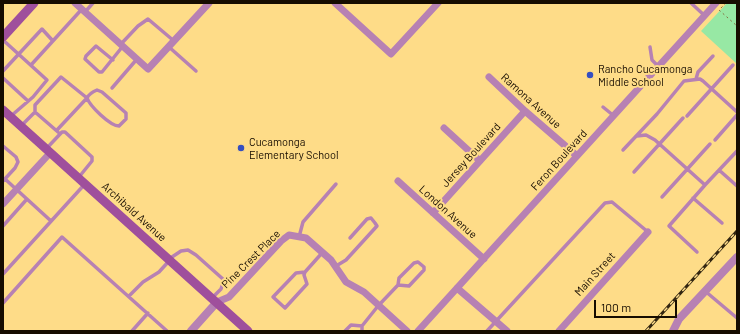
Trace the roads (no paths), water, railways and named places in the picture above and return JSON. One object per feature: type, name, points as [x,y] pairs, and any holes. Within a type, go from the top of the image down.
[{"type":"main road","points":[[3,37],[34,3]]},
{"type":"main road","name":"Archibald Avenue","points":[[6,113],[248,331]]},
{"type":"street","points":[[75,3],[148,69],[209,3]]},
{"type":"street","points":[[335,3],[391,54],[438,3]]},
{"type":"street","name":"Feron Boulevard","points":[[418,331],[716,3]]},
{"type":"street","name":"Ramona Avenue","points":[[489,78],[577,156]]},
{"type":"street","name":"Jersey Boulevard","points":[[433,213],[525,111]]},
{"type":"street","points":[[444,128],[480,161]]},
{"type":"street","points":[[3,204],[48,151]]},
{"type":"street","name":"London Avenue","points":[[398,182],[484,259]]},
{"type":"street","name":"Main Street","points":[[559,331],[648,232]]},
{"type":"street","name":"Pine Crest Place","points":[[215,300],[229,297],[281,241],[289,236],[306,238],[336,266],[346,282],[364,292],[408,331]]},
{"type":"street","points":[[673,331],[679,319],[737,257]]},
{"type":"street","points":[[457,288],[507,331]]},
{"type":"street","points":[[191,331],[215,300]]},
{"type":"lane","points":[[31,65],[84,10],[93,3]]},
{"type":"lane","points":[[691,3],[705,16]]},
{"type":"lane","points":[[113,60],[96,46],[85,59],[100,72],[113,60],[122,45],[138,26],[148,19],[196,71]]},
{"type":"lane","points":[[3,71],[42,29],[53,41]]},
{"type":"lane","points":[[3,40],[47,80],[33,98],[6,113]]},
{"type":"lane","points":[[650,47],[652,60],[659,66]]},
{"type":"lane","points":[[696,79],[698,72],[713,56]]},
{"type":"lane","points":[[112,88],[137,59]]},
{"type":"lane","points":[[634,172],[733,65]]},
{"type":"lane","points":[[21,126],[35,112],[35,105],[61,77],[86,98],[90,104],[112,125],[119,126],[126,119],[126,113],[102,92],[97,90],[92,92],[86,98],[57,130]]},
{"type":"lane","points":[[3,78],[28,101]]},
{"type":"lane","points":[[623,150],[657,114],[684,81],[696,79],[703,81],[737,114],[714,140]]},
{"type":"lane","points":[[602,107],[614,116]]},
{"type":"lane","points":[[35,112],[61,134]]},
{"type":"lane","points":[[3,274],[51,221],[81,181],[92,161],[92,157],[65,132],[62,132],[48,151]]},
{"type":"lane","points":[[636,136],[646,135],[660,144],[705,185]]},
{"type":"lane","points":[[662,197],[710,144]]},
{"type":"lane","points":[[3,146],[16,157],[18,162],[15,168],[4,180],[51,221]]},
{"type":"lane","points":[[697,252],[669,226],[737,151]]},
{"type":"lane","points":[[719,170],[737,186]]},
{"type":"lane","points":[[299,237],[303,222],[336,184]]},
{"type":"lane","points":[[693,198],[722,223]]},
{"type":"lane","points":[[3,226],[27,199]]},
{"type":"lane","points":[[487,331],[605,203],[612,202],[648,232]]},
{"type":"lane","points":[[336,266],[346,260],[377,226],[376,223],[370,218],[368,219],[350,238]]},
{"type":"lane","points":[[3,303],[62,237],[148,313],[165,330]]},
{"type":"lane","points":[[129,296],[143,282],[159,272],[169,260],[181,251],[188,250],[214,270],[224,280],[215,300]]},
{"type":"lane","points":[[305,272],[296,273],[273,297],[285,308],[307,284],[304,275],[305,272],[322,252]]},
{"type":"lane","points":[[362,331],[362,326],[398,285],[399,278],[414,263],[418,262],[424,267],[424,270],[409,286],[398,285]]},
{"type":"lane","points":[[705,291],[737,318]]},
{"type":"lane","points":[[132,331],[148,313]]},
{"type":"lane","points":[[345,331],[351,325],[362,326]]},
{"type":"lane","points":[[136,327],[140,331]]},
{"type":"railway","points":[[646,331],[737,231]]},
{"type":"place","name":"Rancho Cucamonga Middle School","points":[[590,75]]},
{"type":"place","name":"Cucamonga Elementary School","points":[[241,148]]}]
